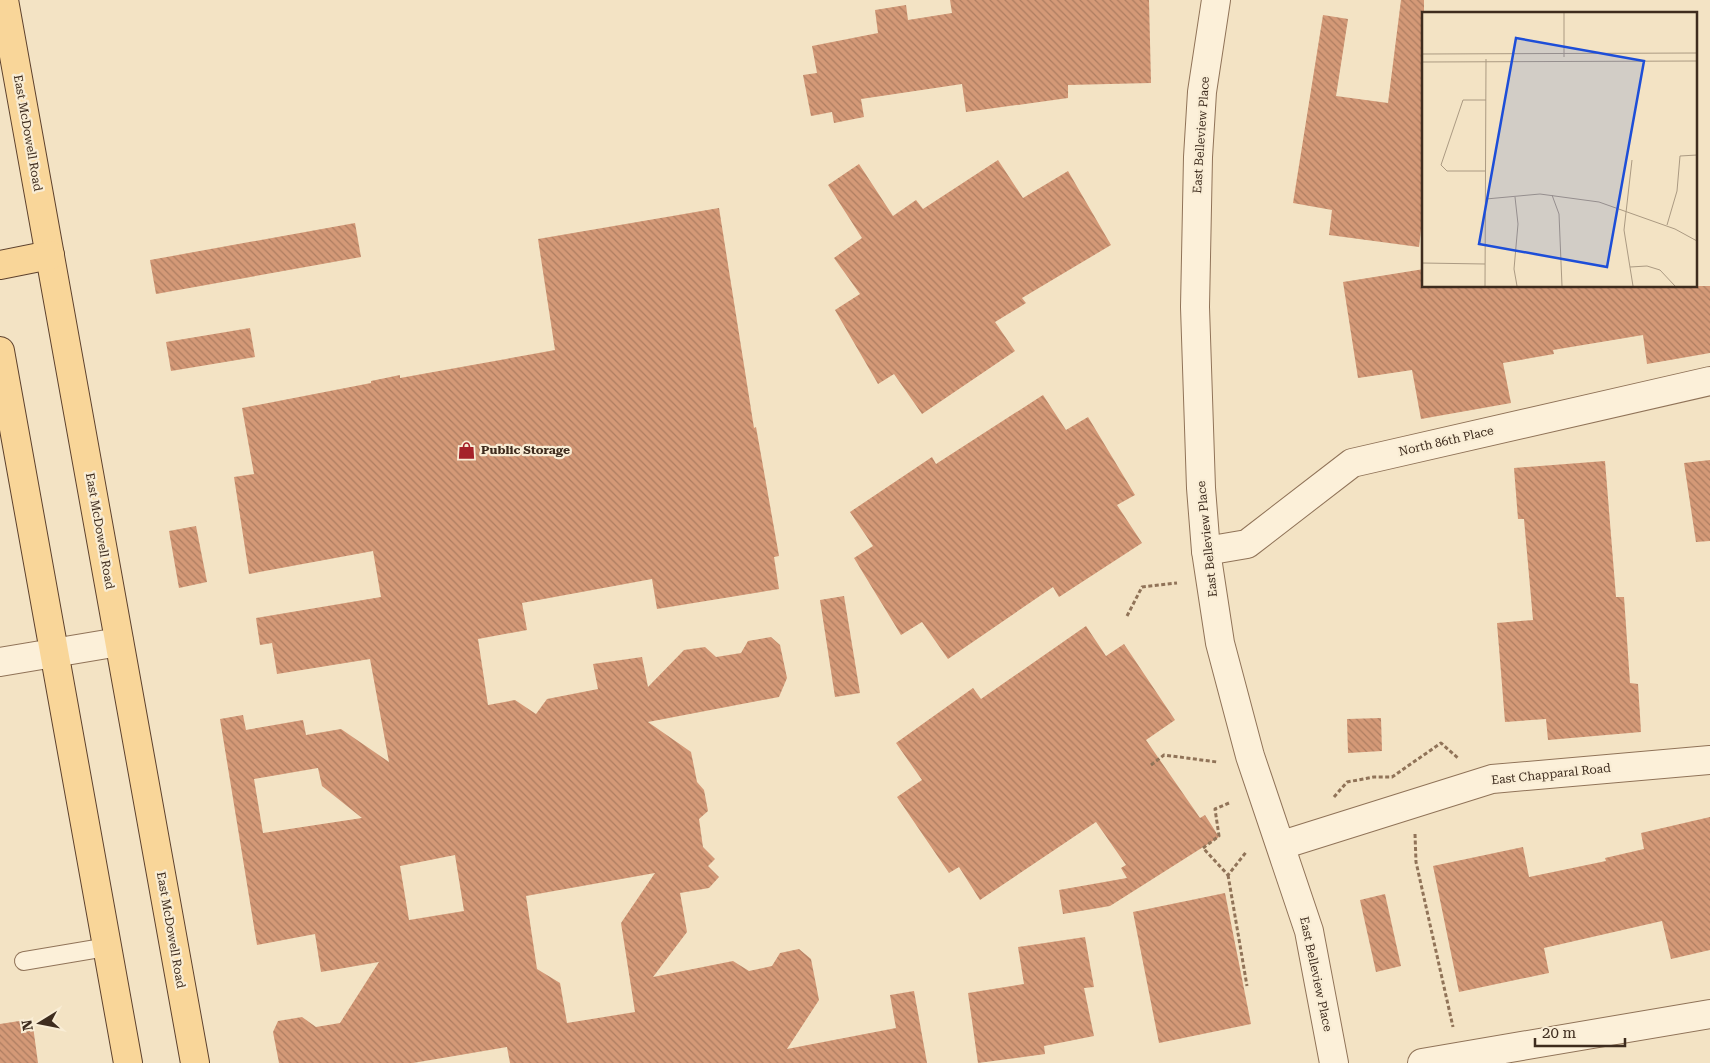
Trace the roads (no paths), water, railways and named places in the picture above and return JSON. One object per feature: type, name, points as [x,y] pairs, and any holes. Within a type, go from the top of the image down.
[{"type":"main road","name":"East McDowell Road","points":[[4,0],[195,1063]]},
{"type":"main road","points":[[0,265],[50,255]]},
{"type":"main road","points":[[0,351],[128,1063]]},
{"type":"street","name":"East Belleview Place","points":[[1216,0],[1202,92],[1198,157],[1195,288],[1201,488],[1206,552],[1220,643],[1250,756],[1282,845],[1309,931],[1334,1063]]},
{"type":"street","name":"North 86th Place","points":[[1206,552],[1247,544],[1352,463],[1710,381]]},
{"type":"street","points":[[0,662],[119,642]]},
{"type":"street","name":"East Chapparal Road","points":[[1282,845],[1492,779],[1710,760]]},
{"type":"street","points":[[1422,1063],[1710,1014]]},
{"type":"lane","points":[[24,961],[107,947]]},
{"type":"place","name":"Public Storage","points":[[467,450]]}]
